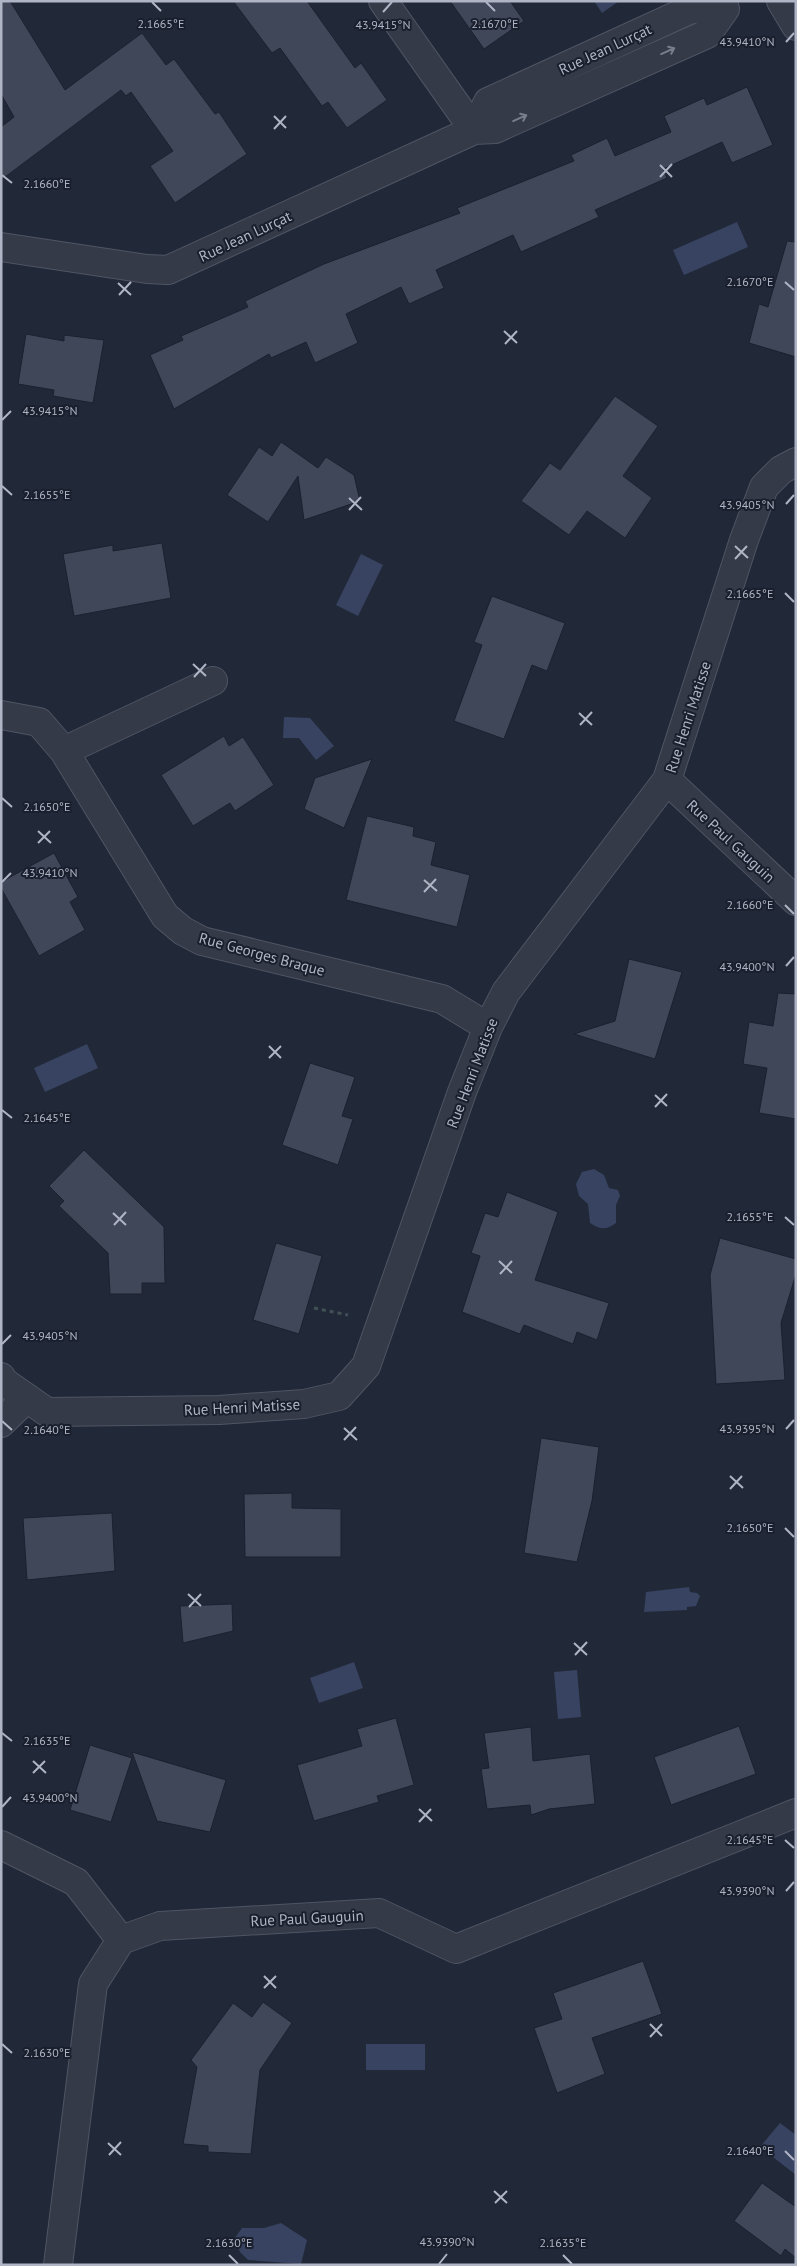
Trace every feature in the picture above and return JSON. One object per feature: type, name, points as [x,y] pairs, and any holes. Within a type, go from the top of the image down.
[{"type":"street","points":[[382,1],[474,130]]},
{"type":"street","points":[[781,1],[796,26]]},
{"type":"street","name":"Rue Jean Lurçat","points":[[1,247],[147,269],[168,270],[474,130],[495,129],[707,34],[735,5]]},
{"type":"street","name":"Rue Henri Matisse","points":[[1,1377],[4,1382],[47,1412],[220,1410],[304,1404],[339,1396],[366,1366],[488,1027],[506,992],[667,780],[744,540],[764,487],[781,470],[796,462]]},
{"type":"street","points":[[64,751],[214,681]]},
{"type":"street","name":"Rue Georges Braque","points":[[1,715],[40,722],[64,751],[165,916],[183,931],[202,941],[442,999],[488,1027]]},
{"type":"street","name":"Rue Paul Gauguin","points":[[667,780],[796,901]]},
{"type":"street","points":[[1,1423],[27,1398]]},
{"type":"street","name":"Rue Paul Gauguin","points":[[121,1940],[160,1926],[379,1913],[456,1950],[796,1813]]},
{"type":"street","points":[[1,1844],[76,1882],[121,1940],[93,1984],[58,2265]]},
{"type":"path","points":[[314,1308],[349,1316]]},
{"type":"water","points":[[594,1],[619,1],[602,13]]},
{"type":"water","points":[[737,222],[748,247],[684,275],[673,250]]},
{"type":"water","points":[[361,554],[383,565],[358,616],[336,605]]},
{"type":"water","points":[[284,717],[310,718],[334,746],[316,760],[299,738],[283,738]]},
{"type":"water","points":[[87,1044],[98,1068],[45,1092],[34,1068]]},
{"type":"water","points":[[594,1169],[604,1175],[609,1188],[618,1190],[620,1196],[616,1205],[616,1223],[606,1228],[600,1228],[590,1223],[588,1204],[579,1196],[576,1184],[582,1172]]},
{"type":"water","points":[[689,1587],[690,1592],[697,1593],[700,1596],[696,1606],[687,1607],[687,1610],[644,1612],[646,1592]]},
{"type":"water","points":[[354,1662],[363,1688],[319,1703],[310,1678]]},
{"type":"water","points":[[577,1670],[581,1717],[558,1719],[554,1672]]},
{"type":"water","points":[[366,2044],[425,2044],[425,2070],[366,2070]]},
{"type":"water","points":[[780,2123],[796,2135],[796,2175],[760,2147]]},
{"type":"water","points":[[281,2223],[307,2240],[301,2264],[248,2260],[240,2252],[234,2239],[242,2228],[264,2228]]},
{"type":"building","points":[[1,1],[10,1],[65,90],[142,33],[166,65],[174,59],[215,114],[219,112],[247,154],[175,203],[150,166],[173,151],[131,92],[126,96],[121,90],[1,180],[1,127],[14,117],[1,94]]},
{"type":"building","points":[[233,1],[307,1],[355,68],[361,63],[387,100],[347,128],[328,102],[322,106],[280,48],[272,53]]},
{"type":"building","points":[[450,1],[510,1],[524,21],[484,49]]},
{"type":"building","points":[[747,87],[773,145],[732,163],[722,142],[663,169],[667,178],[595,210],[599,217],[521,252],[513,235],[436,270],[444,288],[409,304],[401,287],[346,314],[358,343],[315,363],[306,342],[271,358],[269,354],[174,409],[150,355],[183,340],[181,336],[248,307],[245,301],[324,264],[460,213],[457,208],[574,161],[571,155],[607,138],[615,156],[671,132],[664,116],[704,98],[707,105]]},
{"type":"building","points":[[787,241],[796,242],[796,357],[749,343],[759,304],[768,307]]},
{"type":"building","points":[[26,334],[64,341],[64,335],[104,340],[93,403],[53,396],[54,390],[18,384]]},
{"type":"building","points":[[615,396],[658,426],[623,476],[652,498],[625,538],[587,511],[569,535],[521,501],[550,463],[560,470]]},
{"type":"building","points":[[281,442],[318,468],[326,457],[354,475],[360,501],[304,520],[298,476],[268,522],[227,495],[259,447],[272,456]]},
{"type":"building","points":[[162,543],[171,598],[74,616],[63,554],[113,545],[113,551]]},
{"type":"building","points":[[492,596],[565,623],[547,671],[532,665],[504,739],[454,721],[482,645],[474,642]]},
{"type":"building","points":[[224,736],[229,746],[243,737],[274,785],[235,811],[230,803],[193,826],[161,775]]},
{"type":"building","points":[[372,759],[344,828],[304,809],[315,778]]},
{"type":"building","points":[[367,816],[414,827],[413,836],[436,842],[431,865],[470,875],[457,927],[346,900]]},
{"type":"building","points":[[54,853],[78,897],[70,902],[85,930],[39,956],[1,888],[1,882]]},
{"type":"building","points":[[629,959],[682,972],[655,1059],[574,1034],[615,1021]]},
{"type":"building","points":[[778,993],[796,994],[796,1119],[759,1113],[767,1068],[743,1064],[749,1022],[773,1026]]},
{"type":"building","points":[[310,1063],[355,1077],[342,1116],[353,1119],[338,1165],[282,1145]]},
{"type":"building","points":[[84,1150],[164,1227],[165,1283],[142,1283],[142,1294],[110,1294],[108,1253],[59,1206],[64,1201],[49,1186]]},
{"type":"building","points":[[507,1192],[558,1212],[535,1280],[609,1303],[597,1340],[577,1332],[573,1344],[524,1325],[520,1334],[462,1312],[480,1256],[471,1253],[485,1213],[498,1217]]},
{"type":"building","points":[[720,1238],[796,1259],[796,1274],[781,1323],[785,1380],[716,1384],[710,1275]]},
{"type":"building","points":[[276,1243],[322,1256],[299,1334],[253,1320]]},
{"type":"building","points":[[541,1438],[599,1447],[592,1501],[577,1562],[524,1553]]},
{"type":"building","points":[[292,1493],[292,1508],[341,1509],[341,1557],[245,1557],[244,1494]]},
{"type":"building","points":[[112,1513],[115,1571],[27,1580],[23,1518]]},
{"type":"building","points":[[232,1604],[233,1631],[183,1643],[180,1606]]},
{"type":"building","points":[[396,1718],[414,1785],[377,1796],[379,1802],[314,1821],[297,1765],[362,1746],[357,1729]]},
{"type":"building","points":[[739,1726],[756,1774],[671,1805],[654,1757]]},
{"type":"building","points":[[531,1727],[533,1761],[590,1754],[595,1804],[549,1809],[531,1815],[530,1805],[487,1809],[481,1769],[489,1768],[484,1733]]},
{"type":"building","points":[[90,1745],[132,1758],[111,1822],[70,1810]]},
{"type":"building","points":[[132,1752],[226,1780],[210,1832],[157,1821]]},
{"type":"building","points":[[643,1961],[662,2014],[592,2038],[605,2074],[557,2093],[534,2028],[562,2019],[553,1993]]},
{"type":"building","points":[[263,2002],[292,2023],[260,2070],[251,2154],[208,2152],[208,2146],[183,2144],[197,2067],[191,2060],[233,2003],[252,2017]]},
{"type":"building","points":[[762,2183],[796,2207],[796,2258],[785,2249],[781,2256],[734,2221]]}]
